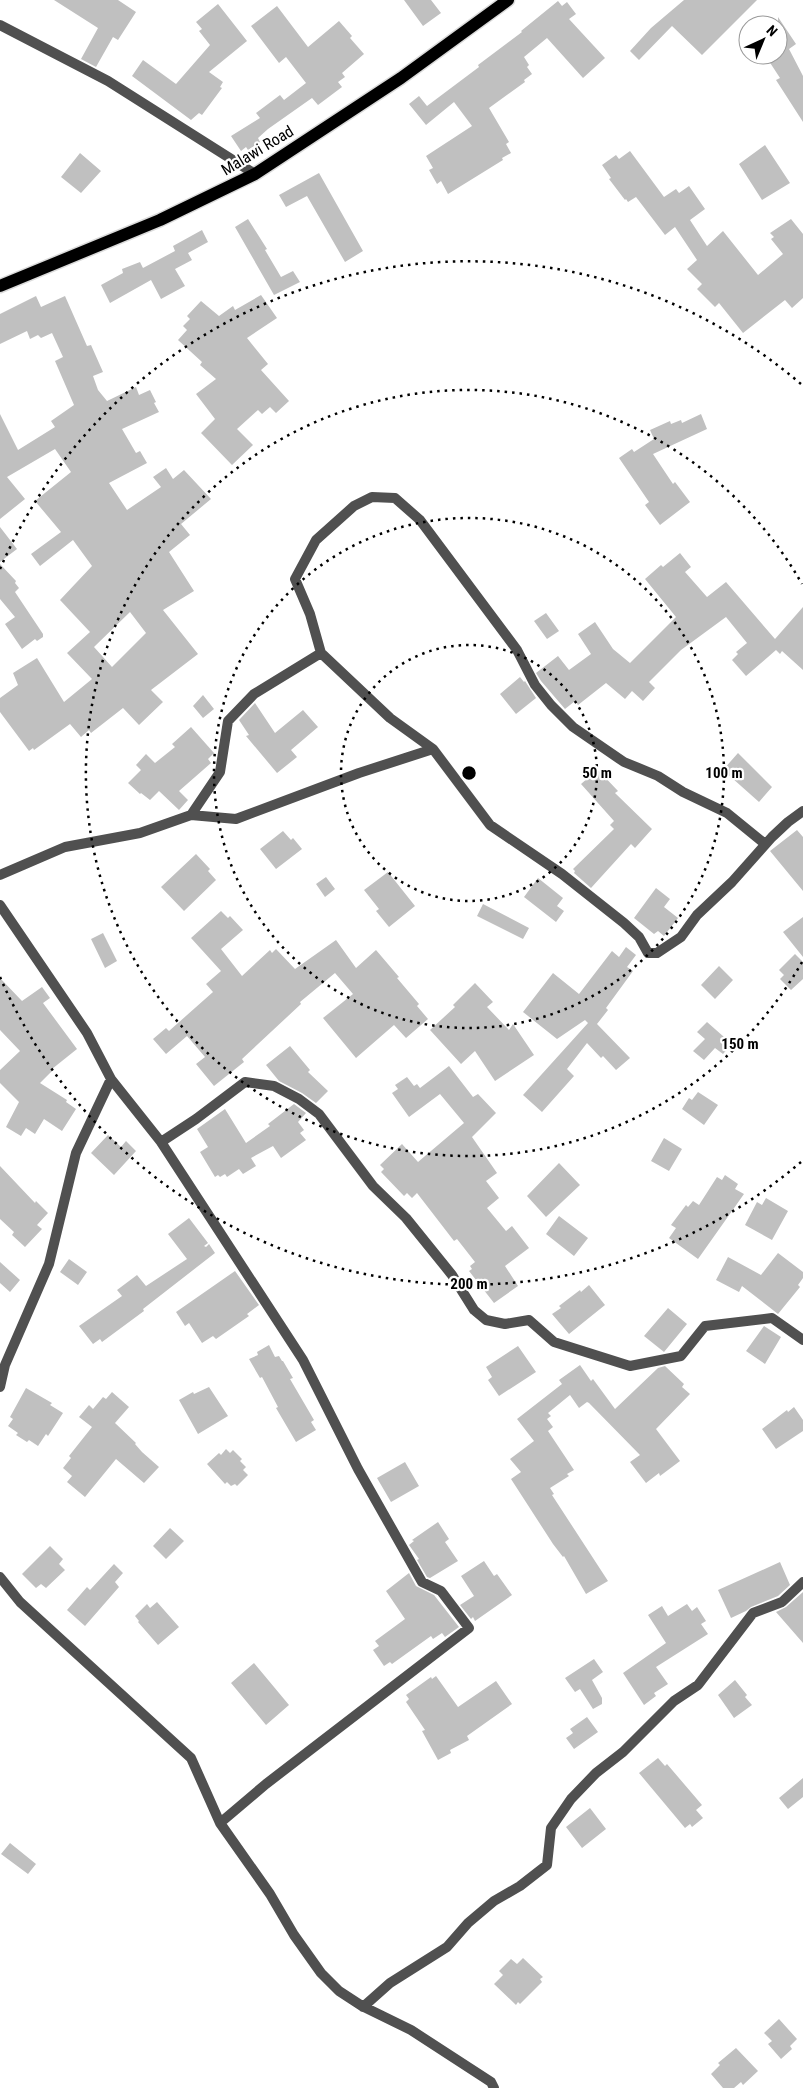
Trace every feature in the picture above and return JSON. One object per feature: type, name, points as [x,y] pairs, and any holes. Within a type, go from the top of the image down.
[{"type":"main road","name":"Malawi Road","points":[[0,286],[160,220],[255,174],[401,78],[508,0]]},
{"type":"street","points":[[0,25],[108,81],[255,174]]},
{"type":"street","points":[[764,844],[727,813],[683,792],[658,776],[624,762],[573,727],[551,705],[535,685],[517,650],[420,520],[395,498],[372,497],[354,506],[316,540],[295,579],[310,614],[320,653],[390,718],[433,749],[490,825],[562,874],[624,923],[639,937],[648,953],[653,954],[661,951],[681,937],[698,915],[732,882],[764,844],[803,811]]},
{"type":"street","points":[[191,815],[220,772],[228,721],[254,694],[320,653]]},
{"type":"street","points":[[0,875],[65,847],[140,833],[191,815],[236,819],[359,773],[433,749]]},
{"type":"street","points":[[0,905],[87,1033],[111,1079],[161,1142],[303,1360],[358,1469],[422,1582],[441,1590],[469,1628],[266,1784],[220,1824]]},
{"type":"street","points":[[0,1386],[5,1364],[49,1264],[76,1153],[111,1079]]},
{"type":"street","points":[[161,1142],[245,1082],[274,1086],[298,1099],[319,1114],[373,1186],[406,1218],[452,1276],[474,1310],[486,1320],[505,1324],[529,1320],[554,1342],[630,1366],[681,1356],[705,1326],[772,1318],[803,1340]]},
{"type":"street","points":[[0,1577],[20,1602],[191,1758],[220,1824],[270,1894],[294,1935],[321,1973],[339,1991],[363,2007],[411,2030],[491,2082],[494,2088]]},
{"type":"street","points":[[363,2007],[390,1983],[447,1947],[468,1922],[494,1901],[520,1886],[547,1865],[551,1828],[571,1799],[596,1773],[623,1752],[674,1701],[698,1686],[753,1613],[782,1602],[803,1582]]},
{"type":"building","points":[[54,0],[118,0],[136,12],[118,40],[113,37],[96,67],[81,59],[98,28]]},
{"type":"building","points":[[404,0],[431,0],[441,13],[423,26]]},
{"type":"building","points":[[684,0],[757,0],[742,15],[738,15],[738,19],[702,55],[672,26],[639,60],[630,51],[651,28]]},
{"type":"building","points":[[558,1],[562,6],[567,2],[576,14],[569,19],[605,58],[583,78],[547,38],[524,57],[529,65],[527,67],[532,74],[524,80],[525,82],[489,108],[509,142],[506,144],[511,153],[502,158],[503,160],[448,194],[441,181],[437,184],[429,170],[433,168],[426,156],[472,126],[454,102],[426,125],[409,104],[419,96],[427,106],[479,67],[478,65],[522,32]]},
{"type":"building","points":[[218,4],[247,41],[209,72],[223,82],[220,87],[222,88],[202,115],[199,113],[191,120],[132,76],[143,60],[176,84],[210,45],[199,31],[202,29],[196,22]]},
{"type":"building","points":[[277,6],[308,47],[339,21],[364,54],[342,73],[345,77],[338,82],[342,87],[318,105],[312,98],[268,129],[258,138],[260,142],[248,150],[246,147],[241,151],[231,136],[260,118],[256,113],[280,95],[284,100],[306,83],[286,57],[279,63],[251,26]]},
{"type":"building","points":[[788,32],[796,44],[789,49],[803,76],[803,122],[776,80],[780,78],[772,65],[788,65]]},
{"type":"building","points":[[765,145],[790,183],[762,200],[739,164]]},
{"type":"building","points":[[630,151],[664,197],[676,189],[679,193],[689,186],[705,209],[690,220],[707,246],[723,231],[758,275],[783,254],[771,239],[774,237],[770,233],[791,219],[803,234],[803,298],[792,308],[785,300],[743,333],[719,303],[715,307],[697,289],[702,284],[687,269],[697,260],[675,227],[665,235],[636,197],[628,202],[625,200],[609,179],[611,178],[602,165],[616,155],[619,159]]},
{"type":"building","points":[[80,153],[101,171],[81,193],[61,177]]},
{"type":"building","points":[[319,173],[363,251],[345,262],[307,196],[286,207],[279,195]]},
{"type":"building","points":[[248,219],[267,249],[265,250],[281,277],[293,271],[300,282],[274,295],[235,227]]},
{"type":"building","points":[[202,230],[208,242],[188,253],[192,260],[175,269],[185,286],[161,299],[151,280],[110,303],[101,285],[123,273],[122,269],[140,262],[143,268],[175,251],[173,246]]},
{"type":"building","points":[[261,295],[277,318],[247,338],[268,364],[261,370],[289,401],[276,413],[270,407],[262,414],[258,410],[237,429],[253,445],[232,465],[201,433],[215,419],[196,394],[216,379],[200,365],[202,362],[178,340],[187,330],[183,326],[190,319],[187,316],[201,301],[219,316],[233,306],[235,310]]},
{"type":"building","points":[[36,296],[41,307],[65,296],[87,346],[91,345],[103,372],[93,376],[98,390],[107,401],[136,387],[139,395],[150,390],[159,412],[122,429],[136,453],[140,451],[147,463],[109,483],[127,510],[161,487],[153,477],[166,468],[173,479],[184,470],[211,499],[181,524],[190,535],[169,552],[194,591],[163,610],[198,654],[151,690],[163,702],[139,725],[123,708],[91,733],[89,730],[81,737],[70,724],[34,750],[33,748],[29,751],[0,712],[0,698],[18,685],[13,673],[37,658],[64,702],[92,679],[67,653],[90,632],[60,600],[92,566],[73,540],[40,566],[31,554],[61,532],[35,501],[71,472],[55,449],[7,477],[25,499],[0,519],[0,414],[18,450],[55,427],[51,421],[74,405],[55,361],[63,357],[52,333],[41,338],[38,335],[30,339],[27,331],[0,344],[0,314]],"holes":[[[130,612],[146,633],[112,667],[94,647]]]},
{"type":"building","points":[[701,414],[707,429],[653,454],[673,484],[675,482],[690,502],[660,525],[645,505],[649,502],[619,458],[632,449],[634,452],[654,439],[650,430],[670,421],[671,424],[681,420],[682,423]]},
{"type":"building","points":[[0,527],[17,549],[0,562]]},
{"type":"building","points":[[680,553],[691,567],[685,572],[707,597],[726,582],[775,639],[803,607],[803,670],[782,651],[780,654],[776,650],[746,676],[732,660],[738,654],[736,652],[747,643],[726,617],[681,650],[649,682],[655,688],[643,701],[632,691],[625,699],[606,683],[578,705],[575,701],[565,709],[536,673],[558,656],[569,670],[591,654],[578,634],[595,622],[613,649],[630,663],[676,617],[645,579],[661,565],[663,567]]},
{"type":"building","points":[[0,564],[16,581],[15,583],[19,588],[15,592],[43,634],[43,637],[37,641],[35,639],[22,649],[5,624],[15,617],[0,599]]},
{"type":"building","points":[[546,613],[559,631],[547,639],[534,621]]},
{"type":"building","points":[[520,677],[525,681],[536,698],[516,714],[500,694]]},
{"type":"building","points":[[203,695],[214,709],[203,718],[193,706]]},
{"type":"building","points":[[255,703],[275,733],[303,710],[318,727],[291,750],[297,757],[277,773],[246,736],[249,735],[239,720]]},
{"type":"building","points":[[191,727],[214,753],[208,759],[211,763],[179,791],[188,800],[179,810],[159,791],[150,800],[128,783],[141,770],[136,765],[146,754],[155,763],[175,747],[172,744]]},
{"type":"building","points":[[738,753],[772,787],[759,802],[723,770]]},
{"type":"building","points":[[596,771],[599,771],[618,791],[615,793],[652,829],[635,848],[631,844],[591,888],[574,873],[573,869],[614,829],[610,825],[614,821],[581,784]]},
{"type":"building","points":[[797,830],[803,837],[803,891],[770,851]]},
{"type":"building","points":[[283,831],[291,840],[293,838],[302,849],[276,869],[260,849]]},
{"type":"building","points":[[196,854],[210,869],[208,871],[216,880],[184,911],[161,887]]},
{"type":"building","points":[[388,872],[415,906],[389,927],[376,911],[379,909],[364,890]]},
{"type":"building","points":[[326,877],[335,889],[325,897],[316,884]]},
{"type":"building","points":[[538,878],[563,898],[557,906],[564,911],[556,922],[524,897]]},
{"type":"building","points":[[656,888],[670,899],[664,907],[678,918],[664,936],[658,931],[654,934],[634,918]]},
{"type":"building","points":[[483,904],[529,928],[523,939],[477,916]]},
{"type":"building","points":[[221,911],[228,918],[230,916],[243,930],[221,949],[242,976],[270,950],[272,953],[276,949],[295,969],[336,940],[356,968],[376,950],[399,977],[397,978],[419,1004],[417,1006],[428,1019],[406,1038],[394,1025],[356,1058],[323,1018],[353,994],[335,973],[300,1002],[301,1004],[242,1059],[244,1062],[214,1086],[196,1064],[205,1057],[187,1036],[166,1054],[153,1039],[166,1028],[169,1031],[213,992],[206,984],[221,971],[191,938]]},
{"type":"building","points":[[803,917],[803,957],[783,932]]},
{"type":"building","points":[[103,933],[117,961],[105,968],[91,939]]},
{"type":"building","points":[[626,947],[636,955],[627,967],[633,971],[606,1008],[608,1010],[597,1024],[630,1058],[616,1070],[587,1043],[567,1069],[574,1076],[542,1112],[523,1095],[588,1023],[585,1020],[557,1039],[523,1012],[553,973],[579,994],[612,951],[619,957]]},
{"type":"building","points":[[795,954],[803,962],[803,979],[791,990],[780,979],[784,975],[779,970]]},
{"type":"building","points":[[719,966],[733,980],[715,999],[701,985]]},
{"type":"building","points":[[0,978],[22,1001],[42,987],[50,998],[43,1003],[77,1049],[52,1069],[40,1083],[67,1100],[66,1102],[76,1109],[62,1131],[44,1119],[35,1134],[26,1128],[21,1136],[6,1127],[19,1102],[0,1083],[0,1070],[20,1051],[0,1030]]},
{"type":"building","points":[[475,983],[493,1002],[487,1007],[509,1030],[513,1024],[534,1055],[495,1081],[475,1051],[461,1064],[430,1030],[455,1007],[453,1005]]},
{"type":"building","points":[[707,1022],[732,1044],[723,1054],[715,1048],[704,1060],[693,1051],[705,1039],[697,1032]]},
{"type":"building","points":[[290,1046],[310,1070],[308,1072],[328,1091],[316,1103],[279,1081],[266,1065]]},
{"type":"building","points":[[449,1066],[473,1097],[478,1094],[496,1113],[472,1137],[497,1173],[486,1181],[499,1198],[487,1208],[506,1231],[512,1226],[529,1248],[505,1266],[518,1286],[494,1303],[469,1271],[472,1269],[470,1266],[475,1262],[457,1239],[454,1241],[417,1193],[412,1198],[407,1193],[404,1196],[381,1172],[384,1169],[380,1165],[402,1144],[418,1162],[464,1123],[440,1094],[409,1117],[392,1093],[398,1089],[395,1085],[407,1077],[414,1086],[417,1084],[420,1088]]},
{"type":"building","points":[[698,1092],[718,1105],[704,1125],[682,1109],[689,1098],[692,1100]]},
{"type":"building","points":[[294,1104],[306,1113],[298,1122],[304,1130],[300,1133],[306,1140],[281,1158],[273,1146],[251,1158],[256,1166],[243,1174],[239,1169],[227,1177],[225,1174],[215,1177],[200,1152],[208,1147],[197,1129],[225,1109],[246,1143],[270,1126],[268,1124]]},
{"type":"building","points":[[108,1135],[121,1147],[126,1141],[136,1151],[114,1175],[91,1153]]},
{"type":"building","points":[[664,1138],[682,1149],[669,1171],[651,1161]]},
{"type":"building","points":[[559,1163],[580,1185],[546,1217],[527,1196]]},
{"type":"building","points":[[0,1166],[35,1203],[36,1201],[48,1213],[37,1225],[42,1229],[25,1247],[12,1235],[14,1232],[0,1219]]},
{"type":"building","points":[[725,1175],[738,1184],[735,1189],[744,1194],[698,1259],[669,1238],[676,1228],[671,1225],[686,1205],[688,1207],[693,1201],[699,1205],[717,1177],[722,1180]]},
{"type":"building","points":[[766,1198],[788,1211],[772,1240],[745,1225],[757,1202],[762,1205]]},
{"type":"building","points":[[559,1216],[588,1238],[574,1256],[546,1234]]},
{"type":"building","points":[[189,1218],[208,1243],[204,1246],[206,1247],[209,1244],[215,1253],[143,1309],[144,1311],[102,1342],[100,1339],[93,1344],[79,1326],[122,1296],[117,1290],[137,1275],[146,1286],[187,1259],[168,1234]]},
{"type":"building","points":[[778,1253],[803,1272],[803,1278],[798,1285],[800,1287],[778,1314],[742,1286],[739,1292],[716,1280],[728,1257],[761,1275]]},
{"type":"building","points":[[69,1259],[87,1272],[78,1285],[60,1272]]},
{"type":"building","points":[[0,1262],[20,1280],[10,1292],[0,1283]]},
{"type":"building","points":[[235,1271],[259,1305],[247,1314],[249,1316],[216,1339],[213,1336],[202,1343],[189,1323],[185,1326],[176,1312]]},
{"type":"building","points":[[589,1285],[605,1305],[569,1334],[552,1314],[561,1308],[559,1306]]},
{"type":"building","points":[[668,1308],[687,1324],[664,1352],[644,1336]]},
{"type":"building","points":[[764,1326],[781,1337],[765,1364],[746,1351]]},
{"type":"building","points":[[269,1345],[275,1357],[279,1356],[283,1361],[293,1378],[290,1379],[314,1420],[311,1422],[316,1430],[296,1442],[276,1408],[278,1407],[262,1377],[260,1378],[249,1359],[258,1355],[257,1352]]},
{"type":"building","points":[[518,1346],[536,1372],[499,1396],[488,1380],[492,1377],[486,1367]]},
{"type":"building","points":[[580,1365],[615,1409],[658,1368],[665,1366],[684,1384],[682,1387],[690,1394],[656,1429],[680,1461],[660,1476],[659,1473],[646,1483],[630,1462],[640,1455],[589,1403],[587,1402],[579,1408],[570,1395],[548,1413],[551,1416],[547,1419],[553,1427],[548,1431],[574,1470],[567,1474],[569,1476],[550,1488],[554,1494],[552,1495],[608,1581],[586,1594],[564,1556],[553,1544],[511,1479],[521,1472],[510,1459],[534,1441],[517,1419],[562,1384],[559,1380]]},
{"type":"building","points":[[209,1387],[228,1416],[198,1434],[179,1400],[193,1392],[194,1394]]},
{"type":"building","points":[[26,1388],[52,1403],[50,1405],[63,1413],[48,1436],[46,1434],[38,1446],[16,1435],[18,1433],[8,1426],[13,1419],[10,1417]]},
{"type":"building","points":[[112,1392],[129,1407],[115,1423],[159,1467],[144,1483],[116,1459],[85,1497],[67,1482],[72,1476],[63,1468],[71,1458],[69,1456],[92,1427],[79,1417],[89,1405],[93,1409],[103,1397],[106,1399]]},
{"type":"building","points":[[794,1407],[803,1420],[803,1431],[776,1449],[762,1429]]},
{"type":"building","points":[[226,1449],[230,1453],[233,1450],[242,1459],[240,1461],[246,1467],[243,1470],[248,1475],[237,1486],[235,1484],[231,1486],[227,1482],[225,1484],[207,1464],[219,1453],[221,1455]]},
{"type":"building","points":[[405,1462],[419,1486],[391,1502],[377,1478]]},
{"type":"building","points":[[438,1522],[449,1539],[445,1542],[458,1561],[430,1578],[427,1577],[417,1560],[419,1559],[409,1545],[414,1541],[412,1540]]},
{"type":"building","points":[[170,1528],[184,1541],[166,1559],[153,1546]]},
{"type":"building","points":[[50,1546],[63,1559],[59,1564],[65,1570],[46,1588],[41,1584],[36,1588],[22,1574]]},
{"type":"building","points":[[484,1561],[494,1576],[497,1574],[512,1595],[475,1621],[473,1617],[471,1619],[460,1605],[474,1596],[461,1576]]},
{"type":"building","points":[[780,1562],[790,1585],[778,1596],[731,1618],[718,1590]]},
{"type":"building","points":[[114,1564],[123,1573],[115,1582],[119,1587],[85,1626],[67,1610],[87,1587],[90,1590]]},
{"type":"building","points":[[409,1573],[416,1586],[434,1595],[459,1627],[445,1637],[442,1633],[433,1639],[431,1636],[392,1664],[390,1662],[384,1666],[373,1650],[379,1646],[375,1641],[405,1619],[386,1591]]},
{"type":"building","points":[[803,1592],[803,1643],[776,1612],[786,1607]]},
{"type":"building","points":[[157,1602],[179,1627],[158,1645],[135,1616],[147,1604],[150,1608]]},
{"type":"building","points":[[687,1604],[692,1611],[697,1607],[706,1621],[701,1624],[708,1634],[656,1667],[668,1684],[654,1693],[656,1696],[644,1705],[623,1673],[666,1643],[648,1615],[662,1606],[668,1616]]},
{"type":"building","points":[[594,1659],[603,1672],[592,1680],[602,1698],[602,1704],[593,1709],[580,1689],[575,1692],[565,1678]]},
{"type":"building","points":[[254,1663],[289,1705],[266,1725],[231,1683]]},
{"type":"building","points":[[436,1676],[458,1707],[496,1681],[512,1704],[467,1736],[469,1740],[450,1750],[451,1753],[438,1760],[422,1731],[425,1730],[406,1702],[409,1699],[406,1695],[431,1677],[432,1679]]},
{"type":"building","points":[[735,1680],[752,1705],[734,1718],[718,1695]]},
{"type":"building","points":[[587,1717],[598,1732],[574,1749],[566,1738],[573,1733],[570,1729]]},
{"type":"building","points":[[658,1758],[665,1766],[667,1764],[702,1805],[696,1810],[703,1818],[692,1827],[690,1824],[685,1828],[639,1773]]},
{"type":"building","points":[[803,1778],[803,1797],[788,1809],[779,1798]]},
{"type":"building","points":[[590,1808],[606,1829],[582,1848],[566,1827]]},
{"type":"building","points":[[10,1843],[36,1864],[28,1874],[1,1854]]},
{"type":"building","points":[[523,1958],[543,1977],[540,1979],[542,1982],[520,2004],[518,2002],[516,2005],[494,1984],[503,1975],[499,1971],[511,1959],[517,1964]]},
{"type":"building","points":[[779,2019],[797,2039],[790,2046],[792,2049],[781,2059],[768,2044],[772,2041],[764,2033]]},
{"type":"building","points":[[736,2048],[758,2071],[743,2085],[741,2082],[734,2088],[723,2088],[711,2074],[720,2065],[718,2063]]}]
